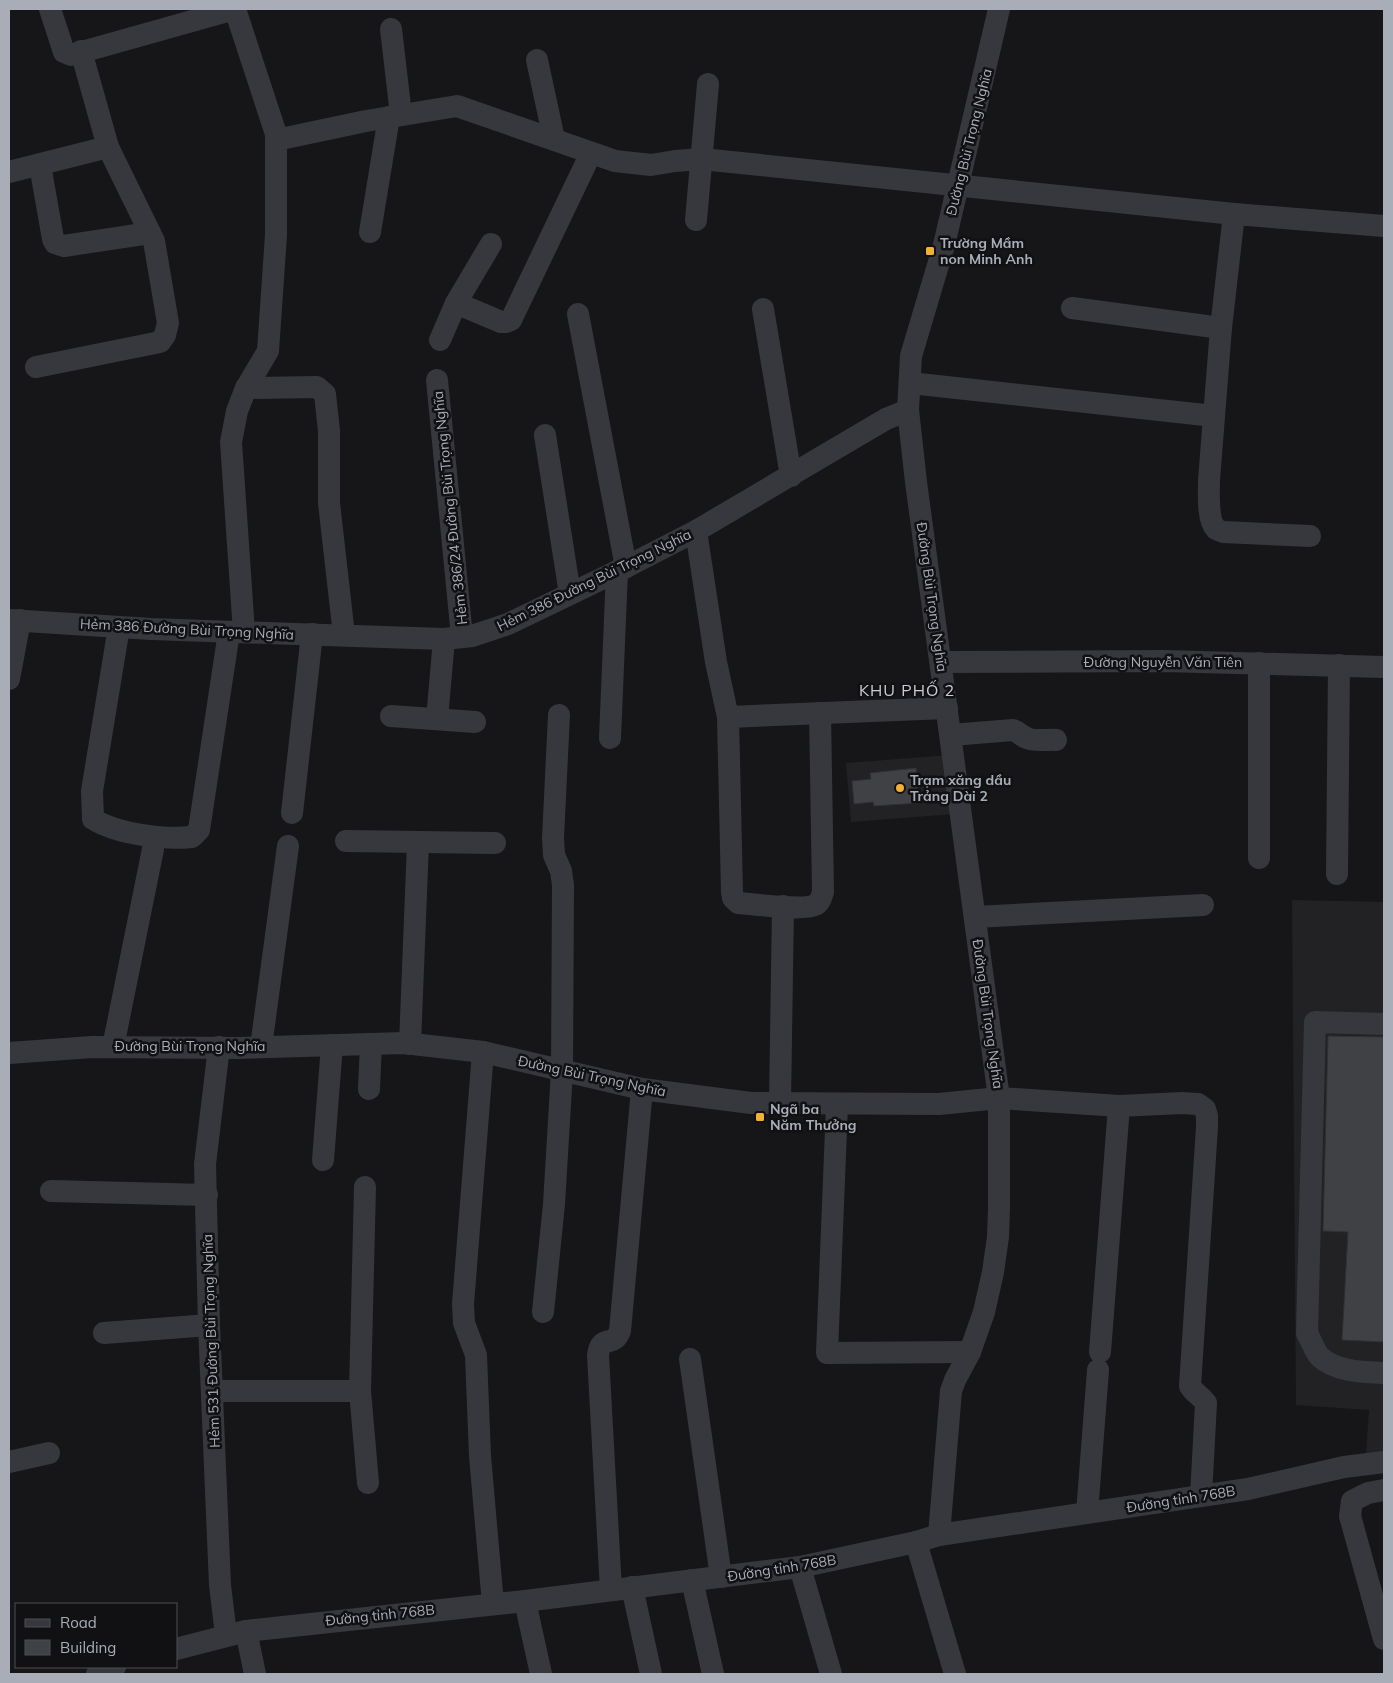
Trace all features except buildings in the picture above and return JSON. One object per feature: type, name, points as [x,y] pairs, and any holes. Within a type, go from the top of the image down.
[{"type":"street","points":[[50,9],[64,52],[71,55],[235,9],[276,134],[276,235],[268,351],[246,388],[237,411],[231,442],[236,632],[199,830],[192,838],[165,838],[104,826],[93,819],[92,791],[119,627]]},
{"type":"street","name":"Đường Bùi Trọng Nghĩa","points":[[9,1053],[92,1047],[237,1048],[410,1044],[483,1052],[642,1089],[751,1103],[837,1105],[939,1104],[999,1098],[916,482],[908,410],[911,356],[944,245],[988,64],[999,9]]},
{"type":"street","points":[[370,232],[395,116],[391,29]]},
{"type":"street","points":[[36,367],[160,342],[165,335],[168,323],[154,241],[108,147],[81,51]]},
{"type":"street","points":[[537,60],[554,139]]},
{"type":"street","points":[[696,220],[708,84]]},
{"type":"street","points":[[276,140],[366,121],[457,106],[591,153],[615,160],[651,165],[675,160],[702,159],[1234,214],[1384,226]]},
{"type":"street","points":[[9,172],[108,147]]},
{"type":"street","points":[[456,303],[501,322],[511,320],[591,153]]},
{"type":"street","points":[[40,165],[55,243],[64,246],[150,233]]},
{"type":"street","points":[[1234,214],[1221,328],[1214,416],[1209,500],[1211,520],[1216,529],[1223,532],[1310,536]]},
{"type":"street","points":[[440,340],[456,303],[491,244]]},
{"type":"street","points":[[1072,308],[1221,328]]},
{"type":"street","points":[[763,309],[791,476]]},
{"type":"street","points":[[578,314],[622,569],[610,738]]},
{"type":"street","name":"Hẻm 386/24 Đường Bùi Trọng Nghĩa","points":[[437,380],[453,638],[437,719]]},
{"type":"street","points":[[910,383],[1214,416]]},
{"type":"street","points":[[246,388],[316,387],[325,394],[327,404],[329,503],[344,635]]},
{"type":"street","name":"Hẻm 386 Đường Bùi Trọng Nghĩa","points":[[14,620],[236,632],[453,638],[472,636],[508,624],[696,531],[886,419],[908,410]]},
{"type":"street","points":[[544,435],[570,594]]},
{"type":"street","points":[[696,531],[716,662],[728,717],[733,898],[738,902],[783,906],[813,906],[820,902],[823,892],[820,713]]},
{"type":"street","points":[[9,679],[14,620]]},
{"type":"street","points":[[292,813],[312,634]]},
{"type":"street","name":"Đường Nguyễn Văn Tiên","points":[[941,662],[1165,661],[1384,667]]},
{"type":"street","points":[[1259,663],[1259,858]]},
{"type":"street","points":[[1337,874],[1339,665]]},
{"type":"street","points":[[728,717],[947,708]]},
{"type":"street","points":[[543,1312],[553,1213],[562,1070],[563,885],[561,871],[554,855],[553,838],[559,715]]},
{"type":"street","points":[[391,716],[475,722]]},
{"type":"street","points":[[951,735],[1012,730],[1019,732],[1026,738],[1056,740]]},
{"type":"street","points":[[346,842],[495,843]]},
{"type":"street","points":[[410,1044],[418,843]]},
{"type":"street","points":[[261,1047],[288,846]]},
{"type":"street","points":[[113,1047],[153,849]]},
{"type":"street","points":[[975,917],[1203,905]]},
{"type":"street","points":[[780,1103],[783,906]]},
{"type":"street","points":[[1384,1024],[1315,1022],[1307,1333],[1320,1357],[1334,1366],[1361,1372],[1384,1373]]},
{"type":"street","points":[[369,1089],[371,1044]]},
{"type":"street","points":[[323,1160],[332,1045]]},
{"type":"street","name":"Hẻm 531 Đường Bùi Trọng Nghĩa","points":[[219,1047],[205,1164],[209,1325],[220,1586],[236,1633],[255,1674]]},
{"type":"street","points":[[483,1052],[462,1304],[464,1323],[476,1355],[480,1456],[493,1604]]},
{"type":"street","points":[[642,1089],[620,1331],[617,1338],[602,1343],[598,1355],[622,1589],[651,1674]]},
{"type":"street","points":[[939,1535],[951,1391],[970,1352],[984,1312],[998,1238],[999,1098],[1119,1106],[1198,1104],[1205,1109],[1207,1116],[1190,1386],[1193,1391],[1202,1396],[1206,1403],[1201,1496]]},
{"type":"street","points":[[837,1105],[827,1353],[970,1352]]},
{"type":"street","points":[[1087,1513],[1119,1106]]},
{"type":"street","points":[[365,1186],[360,1391],[368,1483]]},
{"type":"street","points":[[51,1192],[207,1195]]},
{"type":"street","points":[[104,1333],[209,1325]]},
{"type":"street","points":[[690,1359],[721,1578]]},
{"type":"street","points":[[212,1391],[360,1391]]},
{"type":"street","points":[[9,1462],[49,1454]]},
{"type":"street","name":"Đường tỉnh 768B","points":[[178,1648],[236,1633],[525,1601],[800,1567],[916,1542],[939,1535],[1248,1489],[1344,1467],[1384,1462]]},
{"type":"street","points":[[1384,1490],[1368,1493],[1352,1501],[1350,1516],[1384,1639]]},
{"type":"street","points":[[916,1542],[955,1674]]},
{"type":"street","points":[[800,1567],[831,1674]]},
{"type":"street","points":[[692,1580],[713,1674]]},
{"type":"street","points":[[525,1601],[541,1674]]},
{"type":"street","points":[[98,1674],[113,1668]]},
{"type":"shaded area","name":"Trạm xăng dầu Trảng Dài 2","points":[[950,755],[954,814],[851,822],[846,763]]},
{"type":"shaded area","points":[[1292,900],[1384,902],[1384,1453],[1366,1455],[1369,1410],[1296,1405]]},
{"type":"place","name":"Trường Mầm non Minh Anh","points":[[930,251]]},
{"type":"place","name":"Trạm xăng dầu Trảng Dài 2","points":[[900,788]]},
{"type":"place","name":"Ngã ba Năm Thưởng","points":[[760,1117]]},
{"type":"district","name":"KHU PHỐ 2","points":[[907,690]]}]
